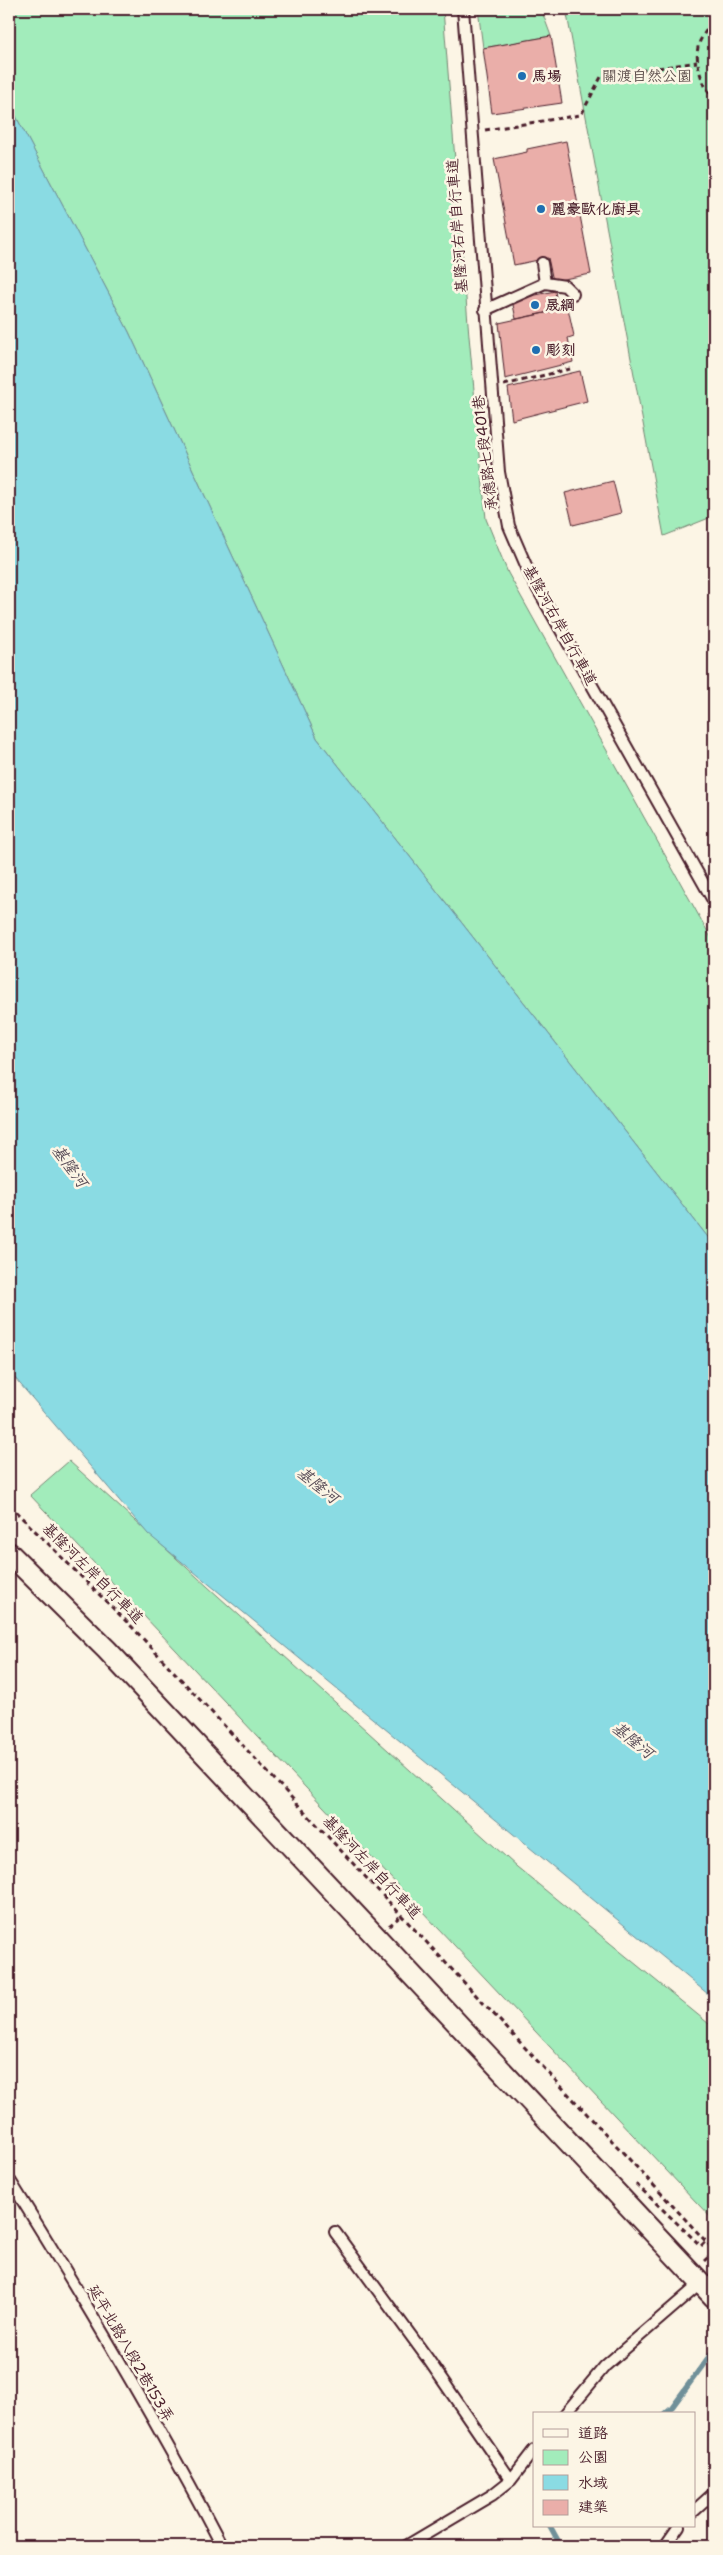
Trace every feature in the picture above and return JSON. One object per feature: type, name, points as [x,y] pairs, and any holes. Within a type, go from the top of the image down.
[{"type":"street","points":[[9,1553],[108,1650],[707,2290]]},
{"type":"lane","name":"承德路七段401巷","points":[[463,9],[499,472],[509,526],[531,577],[710,905]]},
{"type":"lane","points":[[542,262],[545,283]]},
{"type":"lane","points":[[485,310],[545,283],[565,286],[572,294]]},
{"type":"lane","name":"延平北路八段2巷153弄","points":[[9,2179],[59,2259],[190,2484],[222,2546]]},
{"type":"lane","points":[[335,2232],[428,2359],[511,2480]]},
{"type":"lane","points":[[567,2412],[605,2366],[707,2290]]},
{"type":"lane","points":[[406,2546],[492,2495],[511,2480],[533,2451]]},
{"type":"lane","points":[[696,2509],[714,2493]]},
{"type":"lane","points":[[665,2546],[678,2528]]},
{"type":"path","points":[[714,26],[706,29],[698,45],[697,62],[703,80],[714,97]]},
{"type":"path","points":[[472,131],[581,115],[601,77],[697,62]]},
{"type":"path","points":[[492,388],[574,368]]},
{"type":"path","points":[[710,905],[714,924]]},
{"type":"path","name":"基隆河左岸自行車道","points":[[9,1505],[140,1635],[714,2250]]},
{"type":"green space","points":[[9,9],[443,9],[469,336],[486,519],[508,573],[714,943],[714,1245],[317,738],[129,332],[9,103]]},
{"type":"green space","points":[[478,9],[541,9],[551,36],[483,48]]},
{"type":"green space","name":"關渡自然公園","points":[[566,9],[714,9],[714,516],[664,536]]},
{"type":"green space","points":[[69,1461],[517,1867],[714,2028],[714,2221],[30,1495]]},
{"type":"water","name":"基隆河","points":[[9,103],[129,332],[317,738],[714,1245],[714,1999],[148,1534],[9,1371]]},
{"type":"building","name":"馬場","points":[[551,36],[562,103],[492,113],[483,48]]},
{"type":"building","name":"麗豪歐化廚具","points":[[566,141],[591,274],[553,281],[548,258],[514,265],[494,159],[527,152],[527,149]]},
{"type":"building","name":"晟綱","points":[[555,291],[558,310],[516,319],[512,300]]},
{"type":"building","name":"彫刻","points":[[568,308],[574,336],[568,338],[573,362],[505,379],[499,323]]},
{"type":"building","points":[[580,371],[587,401],[512,420],[508,388]]},
{"type":"building","points":[[613,481],[621,513],[573,525],[565,493]]},
{"type":"waterway","points":[[666,2412],[714,2350]]},
{"type":"waterway","points":[[551,2528],[561,2546]]},
{"type":"place","name":"馬場","points":[[522,76]]},
{"type":"place","name":"麗豪歐化廚具","points":[[541,209]]},
{"type":"place","name":"晟綱","points":[[535,305]]},
{"type":"place","name":"彫刻","points":[[536,350]]}]
